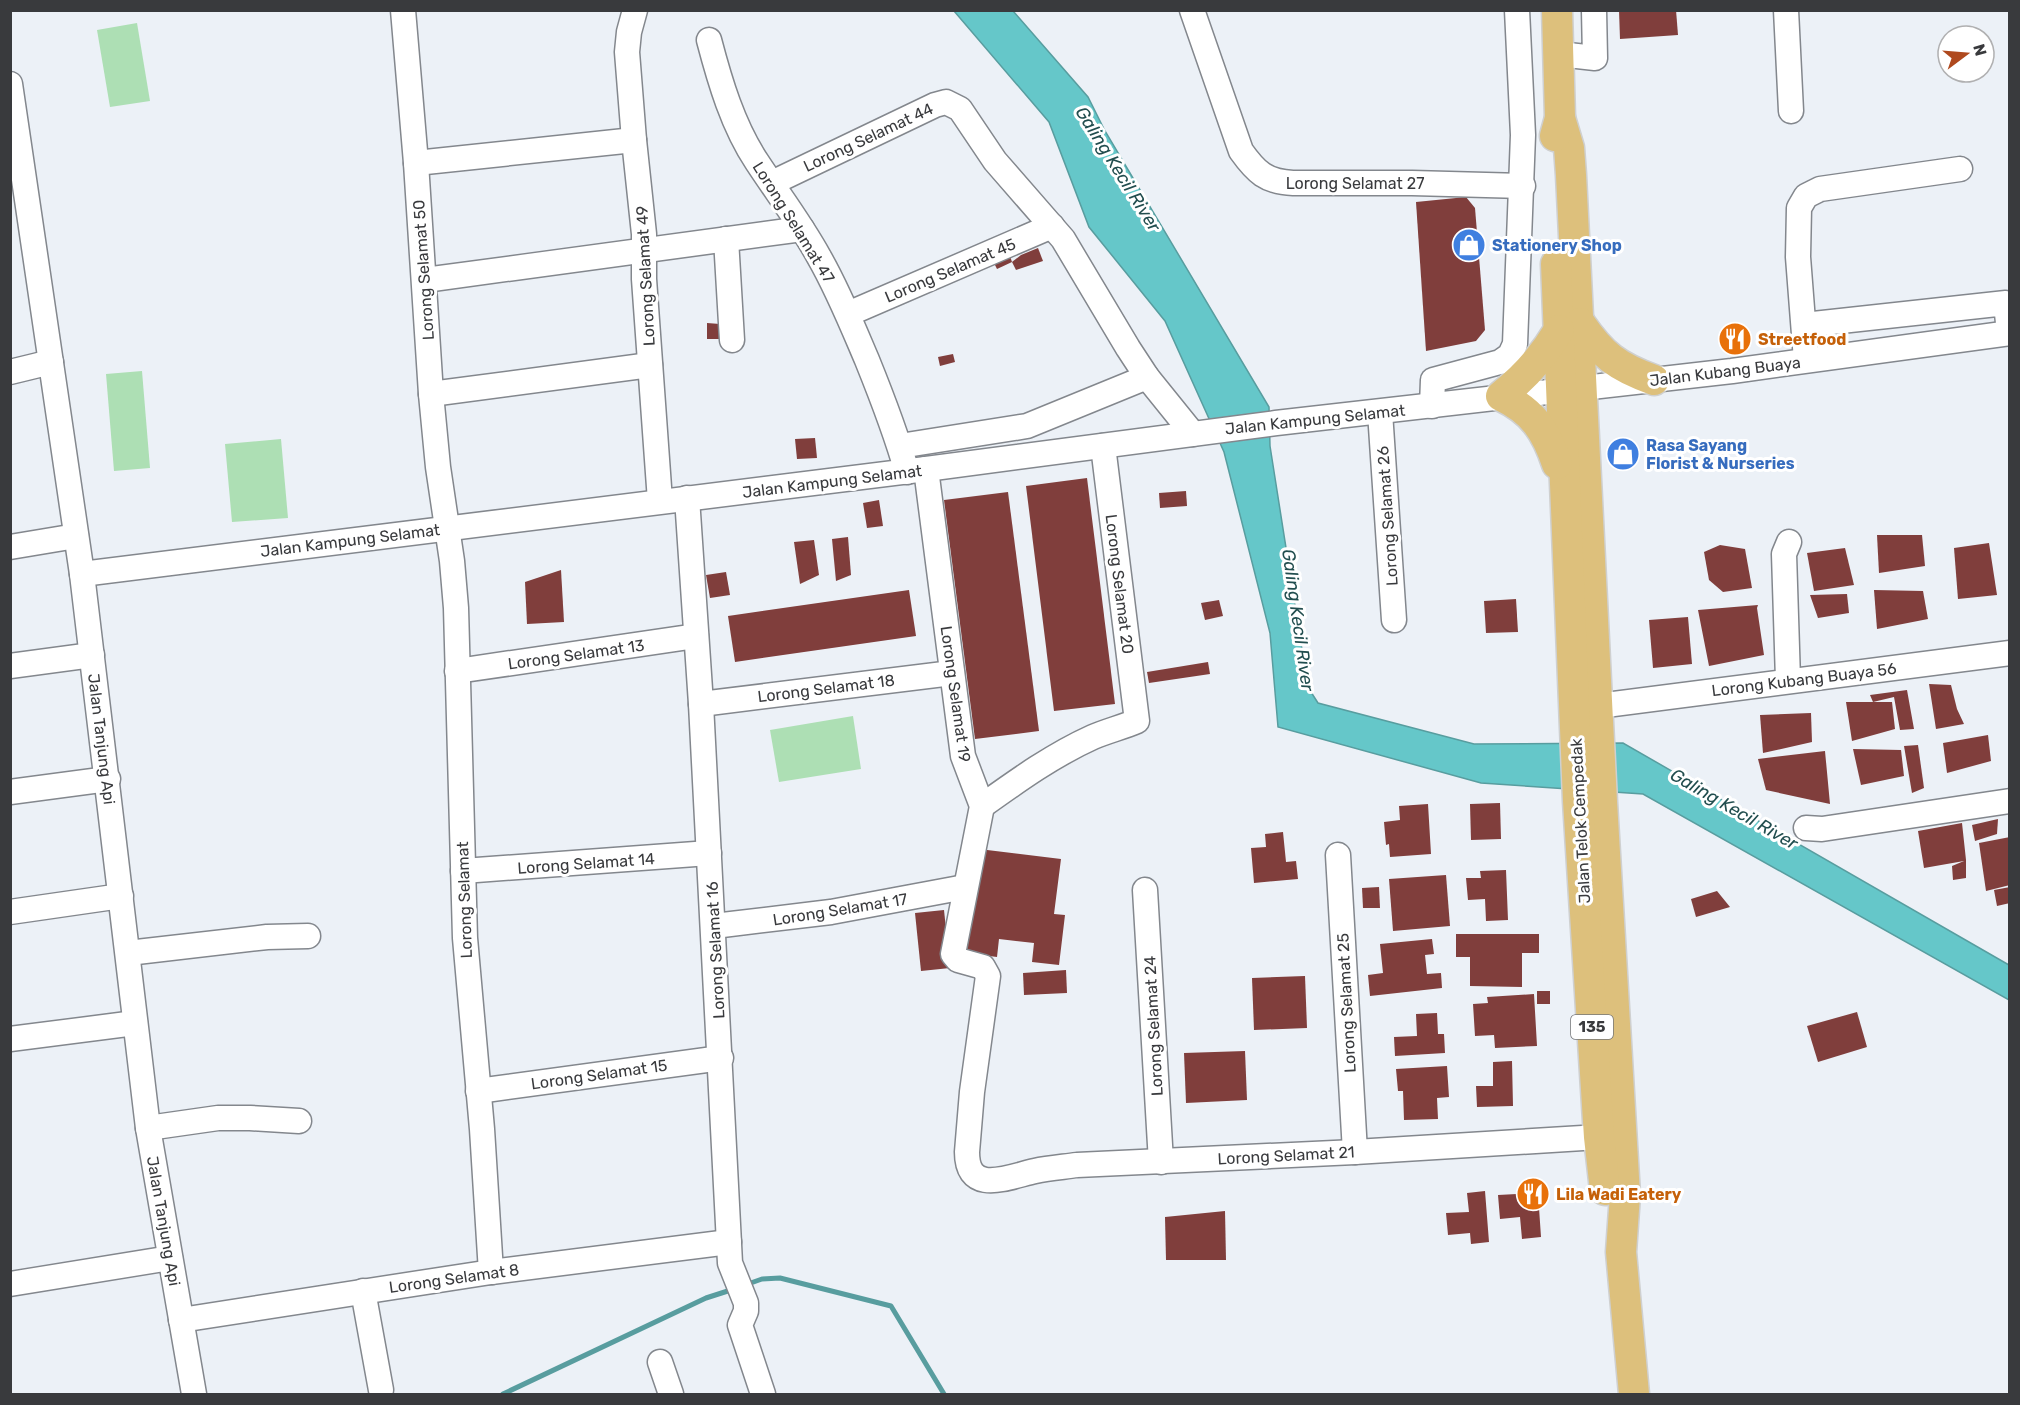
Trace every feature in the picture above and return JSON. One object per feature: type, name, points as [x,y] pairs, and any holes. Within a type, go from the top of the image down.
[{"type":"main road","name":"135","points":[[1557,10],[1560,118],[1569,148],[1569,326],[1572,388]]},
{"type":"main road","points":[[1564,484],[1554,453],[1539,424],[1519,405],[1501,396],[1520,381],[1569,326],[1590,338],[1617,364],[1654,380]]},
{"type":"main road","name":"Jalan Telok Cempedak","points":[[1572,388],[1564,484],[1588,736],[1599,1137],[1606,1196],[1621,1252]]},
{"type":"main road","name":"Jalan Telok Cempedak","points":[[1572,388],[1599,706],[1588,736]]},
{"type":"main road","name":"Jalan Telok Cempedak","points":[[1590,801],[1625,1195],[1621,1252],[1634,1395]]},
{"type":"street","name":"Lorong Selamat 50","points":[[403,10],[425,280],[431,394],[447,529]]},
{"type":"street","name":"Lorong Selamat 49","points":[[635,10],[627,52],[644,250],[660,501]]},
{"type":"street","name":"Lorong Selamat 27","points":[[1192,10],[1241,151],[1264,176],[1278,182],[1293,183],[1523,186]]},
{"type":"street","points":[[1432,406],[1433,380],[1500,362],[1510,356],[1515,344],[1523,186],[1517,10]]},
{"type":"street","points":[[1559,54],[1595,58],[1594,10]]},
{"type":"street","points":[[1786,10],[1791,111]]},
{"type":"street","name":"Lorong Selamat 47","points":[[710,40],[718,74],[737,123],[756,161],[820,259],[848,314],[900,446],[916,470]]},
{"type":"street","name":"Jalan Tanjung Api","points":[[10,84],[18,190],[51,362],[82,574],[148,1128],[194,1395]]},
{"type":"street","name":"Lorong Selamat 44","points":[[772,183],[934,105],[946,102],[960,109],[994,161],[1052,226]]},
{"type":"street","points":[[416,163],[634,140]]},
{"type":"street","points":[[1806,360],[1798,257],[1799,208],[1806,196],[1820,189],[1960,169]]},
{"type":"street","points":[[1052,226],[1072,253],[1098,300],[1147,377],[1203,432]]},
{"type":"street","name":"Lorong Selamat 45","points":[[848,314],[1052,226]]},
{"type":"street","points":[[425,280],[802,230]]},
{"type":"street","points":[[726,239],[732,340]]},
{"type":"street","points":[[1803,325],[2006,303],[2009,333]]},
{"type":"street","name":"Jalan Kubang Buaya","points":[[1572,388],[1654,380],[2009,333]]},
{"type":"street","points":[[10,372],[51,362]]},
{"type":"street","points":[[431,394],[650,365]]},
{"type":"street","points":[[900,446],[1027,426],[1147,377]]},
{"type":"street","name":"Jalan Kampung Selamat","points":[[82,574],[1203,432],[1572,388]]},
{"type":"street","name":"Lorong Selamat 26","points":[[1380,412],[1394,620]]},
{"type":"street","name":"Lorong Selamat 20","points":[[982,806],[1054,758],[1093,737],[1137,722],[1103,446]]},
{"type":"street","name":"Lorong Selamat 19","points":[[916,470],[952,673],[963,756],[982,806]]},
{"type":"street","name":"Lorong Selamat 16","points":[[687,498],[714,926],[730,1263],[746,1311],[740,1325],[763,1395]]},
{"type":"street","name":"Lorong Selamat","points":[[447,529],[456,608],[465,938],[491,1272]]},
{"type":"street","points":[[10,547],[76,536]]},
{"type":"street","points":[[1788,680],[1784,554],[1790,542]]},
{"type":"street","name":"Lorong Selamat 13","points":[[457,671],[696,636]]},
{"type":"street","name":"Lorong Kubang Buaya 56","points":[[1599,706],[2010,653]]},
{"type":"street","points":[[10,666],[92,655]]},
{"type":"street","name":"Lorong Selamat 18","points":[[701,704],[952,673]]},
{"type":"street","points":[[10,792],[108,779]]},
{"type":"street","points":[[1806,828],[1822,829],[2010,801]]},
{"type":"street","points":[[965,887],[982,806]]},
{"type":"street","name":"Lorong Selamat 14","points":[[463,871],[709,853]]},
{"type":"street","name":"Lorong Selamat 25","points":[[1338,855],[1355,1152]]},
{"type":"street","name":"Lorong Selamat 21","points":[[965,887],[953,954],[958,960],[983,967],[988,976],[972,1092],[967,1152],[970,1170],[975,1176],[990,1181],[1049,1168],[1599,1137]]},
{"type":"street","name":"Lorong Selamat 17","points":[[714,926],[831,912],[965,887]]},
{"type":"street","name":"Lorong Selamat 24","points":[[1145,890],[1161,1162]]},
{"type":"street","points":[[10,912],[121,896]]},
{"type":"street","points":[[128,953],[267,937],[308,936]]},
{"type":"street","points":[[10,1039],[135,1023]]},
{"type":"street","name":"Lorong Selamat 15","points":[[478,1091],[720,1058]]},
{"type":"street","points":[[148,1128],[218,1119],[299,1121]]},
{"type":"street","name":"Lorong Selamat 8","points":[[181,1320],[491,1272],[729,1242]]},
{"type":"street","points":[[10,1284],[170,1258]]},
{"type":"street","points":[[363,1291],[381,1390]]},
{"type":"street","points":[[660,1362],[670,1395]]},
{"type":"green space","points":[[137,23],[150,101],[110,107],[97,30]]},
{"type":"green space","points":[[142,371],[150,468],[114,471],[106,374]]},
{"type":"green space","points":[[281,439],[288,518],[232,522],[225,444]]},
{"type":"green space","points":[[853,716],[861,769],[779,782],[770,730]]},
{"type":"water","name":"Galing Kecil River","points":[[954,11],[1013,11],[1088,97],[1105,131],[1269,407],[1270,446],[1306,675],[1309,689],[1318,703],[1474,744],[1623,743],[2009,965],[2009,1000],[1643,794],[1481,783],[1278,727],[1270,633],[1224,452],[1165,321],[1089,227],[1049,122]]},
{"type":"building","points":[[1619,10],[1676,10],[1678,35],[1620,39]]},
{"type":"building","points":[[1466,197],[1475,208],[1485,330],[1476,341],[1426,351],[1416,202]]},
{"type":"building","points":[[1038,248],[1043,261],[1016,270],[1012,262],[1021,255]]},
{"type":"building","points":[[1010,256],[1012,262],[997,269],[994,263]]},
{"type":"building","points":[[707,323],[720,324],[720,339],[707,339]]},
{"type":"building","points":[[953,354],[955,362],[940,366],[938,357]]},
{"type":"building","points":[[815,438],[817,458],[797,459],[795,439]]},
{"type":"building","points":[[1087,478],[1115,704],[1054,711],[1026,486]]},
{"type":"building","points":[[1186,491],[1187,506],[1160,508],[1159,493]]},
{"type":"building","points":[[1008,492],[1039,731],[975,739],[944,500]]},
{"type":"building","points":[[879,500],[883,526],[867,528],[863,503]]},
{"type":"building","points":[[1877,535],[1922,535],[1925,566],[1879,573]]},
{"type":"building","points":[[848,537],[851,575],[836,581],[832,539]]},
{"type":"building","points":[[814,540],[819,575],[800,584],[794,542]]},
{"type":"building","points":[[1989,543],[1997,595],[1958,599],[1954,548]]},
{"type":"building","points":[[1720,545],[1745,549],[1752,588],[1723,592],[1709,580],[1704,552]]},
{"type":"building","points":[[1845,548],[1854,585],[1814,591],[1807,553]]},
{"type":"building","points":[[561,570],[564,622],[527,624],[525,582]]},
{"type":"building","points":[[726,572],[730,595],[710,598],[706,575]]},
{"type":"building","points":[[909,590],[916,636],[735,662],[728,616]]},
{"type":"building","points":[[1874,590],[1923,591],[1928,619],[1877,629]]},
{"type":"building","points":[[1847,594],[1849,613],[1818,618],[1810,595]]},
{"type":"building","points":[[1516,599],[1518,632],[1486,633],[1484,601]]},
{"type":"building","points":[[1219,600],[1223,616],[1205,620],[1201,603]]},
{"type":"building","points":[[1758,605],[1764,655],[1709,666],[1698,610]]},
{"type":"building","points":[[1688,617],[1692,664],[1653,668],[1649,620]]},
{"type":"building","points":[[1208,662],[1210,674],[1149,683],[1147,672]]},
{"type":"building","points":[[1929,684],[1951,685],[1957,709],[1964,724],[1936,729]]},
{"type":"building","points":[[1907,690],[1914,729],[1900,730],[1894,697],[1873,702],[1870,695]]},
{"type":"building","points":[[1846,702],[1892,702],[1895,729],[1852,741]]},
{"type":"building","points":[[1811,713],[1812,742],[1763,753],[1760,715]]},
{"type":"building","points":[[1988,735],[1991,761],[1947,773],[1943,743]]},
{"type":"building","points":[[1918,745],[1924,788],[1912,793],[1904,746]]},
{"type":"building","points":[[1853,749],[1901,750],[1904,776],[1861,785]]},
{"type":"building","points":[[1825,751],[1830,804],[1766,790],[1758,759]]},
{"type":"building","points":[[1500,803],[1501,839],[1471,840],[1470,804]]},
{"type":"building","points":[[1428,804],[1431,854],[1390,857],[1389,844],[1386,845],[1384,822],[1400,820],[1399,806]]},
{"type":"building","points":[[1998,819],[1997,834],[1975,841],[1972,825]]},
{"type":"building","points":[[1962,823],[1966,878],[1953,880],[1952,866],[1964,861],[1924,868],[1918,831]]},
{"type":"building","points":[[1283,832],[1286,862],[1296,861],[1298,879],[1254,883],[1251,848],[1266,847],[1265,834]]},
{"type":"building","points":[[2010,837],[2010,885],[1986,891],[1979,843]]},
{"type":"building","points":[[979,849],[1061,859],[1054,914],[1065,915],[1059,965],[1032,962],[1034,943],[999,939],[997,957],[966,953]]},
{"type":"building","points":[[1506,870],[1508,920],[1486,921],[1485,899],[1468,900],[1466,878],[1481,878],[1480,871]]},
{"type":"building","points":[[1446,875],[1450,926],[1393,931],[1389,879]]},
{"type":"building","points":[[1379,887],[1380,908],[1363,908],[1362,888]]},
{"type":"building","points":[[2010,887],[2010,903],[1997,906],[1994,890]]},
{"type":"building","points":[[1717,891],[1730,907],[1696,917],[1691,899]]},
{"type":"building","points":[[944,910],[950,968],[921,971],[915,913]]},
{"type":"building","points":[[1456,934],[1539,934],[1539,953],[1522,953],[1522,987],[1470,986],[1470,957],[1456,957]]},
{"type":"building","points":[[1432,939],[1434,954],[1425,955],[1427,974],[1441,973],[1442,988],[1370,996],[1368,975],[1383,973],[1380,944]]},
{"type":"building","points":[[1066,970],[1067,993],[1024,995],[1023,973]]},
{"type":"building","points":[[1305,976],[1307,1028],[1254,1030],[1252,978]]},
{"type":"building","points":[[1537,991],[1550,991],[1550,1004],[1537,1004]]},
{"type":"building","points":[[1534,994],[1537,1046],[1495,1048],[1494,1035],[1475,1036],[1473,1004],[1488,1003],[1487,997]]},
{"type":"building","points":[[1857,1012],[1867,1047],[1818,1062],[1807,1026]]},
{"type":"building","points":[[1437,1013],[1438,1034],[1444,1034],[1445,1053],[1395,1056],[1394,1037],[1417,1036],[1416,1014]]},
{"type":"building","points":[[1245,1051],[1247,1100],[1186,1103],[1184,1053]]},
{"type":"building","points":[[1512,1061],[1513,1106],[1477,1107],[1476,1086],[1493,1086],[1493,1062]]},
{"type":"building","points":[[1447,1066],[1449,1097],[1437,1098],[1438,1119],[1404,1120],[1403,1091],[1398,1091],[1396,1069]]},
{"type":"building","points":[[1485,1191],[1489,1242],[1471,1244],[1470,1233],[1448,1235],[1446,1213],[1469,1212],[1467,1193]]},
{"type":"building","points":[[1538,1193],[1541,1237],[1522,1239],[1520,1217],[1500,1219],[1498,1195]]},
{"type":"building","points":[[1225,1211],[1226,1260],[1166,1260],[1165,1217]]},
{"type":"waterway","points":[[745,1285],[762,1279],[780,1278],[891,1306],[944,1394]]},
{"type":"waterway","points":[[503,1394],[706,1298],[734,1289]]},
{"type":"place","name":"Stationery Shop","points":[[1469,245]]},
{"type":"place","name":"Streetfood","points":[[1735,339]]},
{"type":"place","name":"Rasa Sayang Florist & Nurseries","points":[[1623,454]]},
{"type":"place","name":"Lila Wadi Eatery","points":[[1533,1194]]}]
